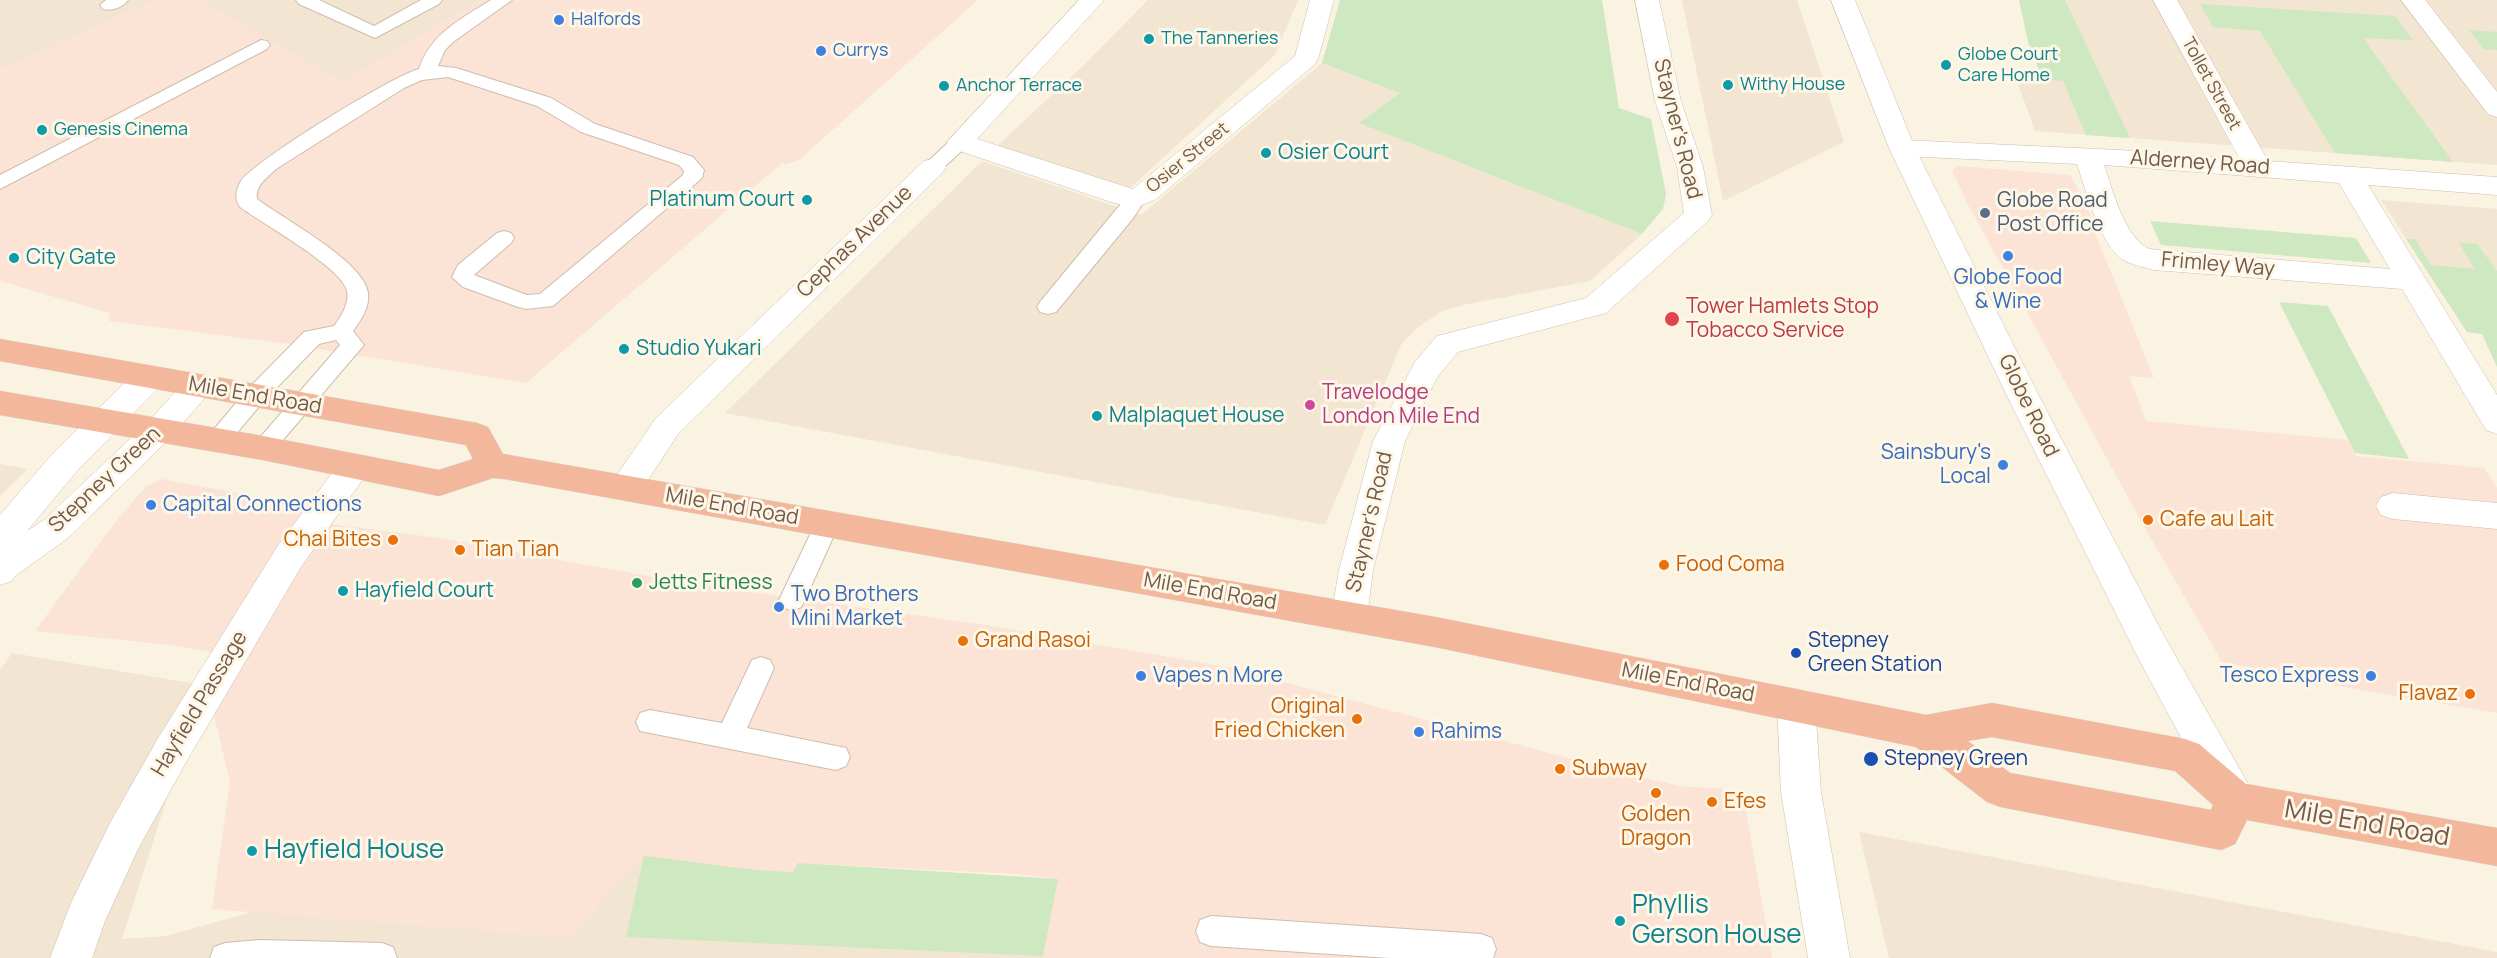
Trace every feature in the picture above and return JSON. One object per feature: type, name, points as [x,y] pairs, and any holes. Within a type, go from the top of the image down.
[{"type":"highway","name":"Mile End Road","points":[[0,351],[6,350],[254,397],[477,435],[492,465]]},
{"type":"highway","name":"Mile End Road","points":[[0,403],[160,429],[439,483],[492,465],[1435,632],[1926,732],[1992,720],[2185,756],[2236,800],[2497,847]]},
{"type":"highway","name":"Mile End Road","points":[[1926,732],[2001,789],[2221,831],[2236,800]]},
{"type":"street","name":"Cephas Avenue","points":[[960,142],[1092,0]]},
{"type":"street","name":"Osier Street","points":[[960,142],[1124,197],[1136,198],[1145,194],[1209,142],[1306,58],[1322,0]]},
{"type":"street","name":"Stayner's Road","points":[[1349,617],[1356,570],[1389,441],[1426,370],[1448,344],[1596,306],[1698,215],[1690,167],[1668,101],[1647,0]]},
{"type":"street","name":"Globe Road","points":[[1843,0],[1902,148],[2054,458],[2150,645],[2236,800]]},
{"type":"street","name":"Tollet Street","points":[[2165,0],[2258,167]]},
{"type":"street","points":[[2413,0],[2497,109]]},
{"type":"street","name":"Alderney Road","points":[[1902,148],[2258,167],[2497,186]]},
{"type":"street","name":"Frimley Way","points":[[2088,157],[2118,236],[2131,251],[2141,256],[2154,260],[2411,280]]},
{"type":"street","name":"Cephas Avenue","points":[[625,488],[667,426],[933,167]]},
{"type":"street","points":[[2348,175],[2497,422]]},
{"type":"street","name":"Stepney Green","points":[[1,569],[12,524],[45,484],[150,377]]},
{"type":"street","name":"Stepney Green","points":[[1,569],[56,529],[160,429],[199,386]]},
{"type":"street","name":"Hayfield Passage","points":[[71,958],[86,917],[124,836],[171,752],[289,557],[356,466]]},
{"type":"street","points":[[2393,506],[2497,516]]},
{"type":"street","points":[[1796,705],[1801,792],[1829,958]]},
{"type":"lane","points":[[304,0],[375,33],[434,0]]},
{"type":"lane","points":[[427,73],[430,58],[440,44],[503,0]]},
{"type":"lane","points":[[0,183],[261,45]]},
{"type":"lane","points":[[218,440],[254,397],[312,337],[341,332],[352,316],[357,298],[357,288],[352,280],[330,259],[247,202],[246,193],[250,183],[269,165],[398,84],[427,73],[450,72],[544,102],[588,128],[686,161],[694,170],[692,178],[545,301],[526,302],[470,282],[463,277],[465,270],[504,238]]},
{"type":"lane","name":"Cephas Avenue","points":[[933,167],[960,142]]},
{"type":"lane","points":[[1048,307],[1136,198]]},
{"type":"lane","points":[[263,448],[353,345],[341,332]]},
{"type":"lane","points":[[792,600],[827,524]]},
{"type":"lane","points":[[729,737],[761,668]]},
{"type":"lane","points":[[650,722],[836,757]]},
{"type":"lane","points":[[1212,931],[1481,950]]},
{"type":"lane","points":[[225,958],[260,955],[382,958]]},
{"type":"shaded area","points":[[0,0],[155,0],[0,70]]},
{"type":"shaded area","points":[[155,0],[200,0],[342,81],[479,0],[978,0],[799,160],[782,163],[526,383],[288,344],[109,321],[109,313],[0,281],[0,70]]},
{"type":"shaded area","points":[[200,0],[479,0],[342,82]]},
{"type":"shaded area","points":[[1148,0],[1298,0],[1275,55],[1127,191],[996,147],[1085,64]]},
{"type":"shaded area","points":[[1682,0],[1797,0],[1844,142],[1723,201]]},
{"type":"shaded area","points":[[2019,0],[2497,0],[2497,165],[2035,131],[2016,78],[2042,79],[2028,41]]},
{"type":"shaded area","points":[[1322,63],[1401,93],[1360,123],[1642,234],[1590,281],[1442,311],[1417,328],[1401,345],[1325,525],[725,413],[982,161],[1141,215]]},
{"type":"shaded area","points":[[1957,166],[2070,175],[2088,206],[2092,226],[2154,378],[2129,376],[2146,421],[2348,440],[2356,456],[2484,468],[2497,488],[2497,713],[2344,687],[2222,662],[2145,528],[1966,201],[1952,170]]},
{"type":"shaded area","points":[[2381,200],[2497,209],[2497,335],[2467,332]]},
{"type":"shaded area","points":[[0,464],[28,469],[0,496]]},
{"type":"shaded area","points":[[162,479],[307,506],[324,514],[331,524],[439,538],[686,583],[986,625],[1227,667],[1632,775],[1680,786],[1742,790],[1772,958],[1043,958],[1058,879],[1016,874],[798,863],[793,873],[729,869],[644,856],[570,938],[212,909],[230,782],[214,715],[215,653],[178,646],[35,631],[113,525],[146,486]]},
{"type":"shaded area","points":[[12,653],[203,685],[122,939],[166,936],[560,826],[676,859],[793,873],[798,863],[1058,879],[1043,958],[0,958],[0,670]]},
{"type":"shaded area","points":[[1859,832],[2497,952],[2497,958],[1889,958]]},
{"type":"green space","points":[[1340,0],[1602,0],[1619,108],[1651,119],[1666,194],[1663,209],[1642,234],[1359,123],[1400,93],[1322,63]]},
{"type":"green space","points":[[2019,0],[2065,0],[2130,138],[2086,135],[2063,81],[2042,79],[2028,41]]},
{"type":"green space","points":[[2200,4],[2395,16],[2413,40],[2363,38],[2453,162],[2335,153],[2260,31],[2213,27]]},
{"type":"green space","points":[[2469,30],[2497,32],[2497,50],[2484,49]]},
{"type":"green space","points":[[2150,221],[2356,238],[2371,263],[2161,245]]},
{"type":"green space","points":[[2406,239],[2415,239],[2431,265],[2475,269],[2459,243],[2477,244],[2497,271],[2497,367],[2482,334],[2467,332]]},
{"type":"green space","points":[[2279,302],[2328,306],[2409,459],[2355,453]]},
{"type":"green space","points":[[644,856],[774,871],[793,872],[798,863],[1058,879],[1043,956],[626,937]]},
{"type":"place","name":"Halfords","points":[[559,20]]},
{"type":"place","name":"The Tanneries","points":[[1149,39]]},
{"type":"place","name":"Currys","points":[[821,51]]},
{"type":"place","name":"Globe Court Care Home","points":[[1946,65]]},
{"type":"place","name":"Withy House","points":[[1728,85]]},
{"type":"place","name":"Anchor Terrace","points":[[944,86]]},
{"type":"place","name":"Genesis Cinema","points":[[42,130]]},
{"type":"place","name":"Osier Court","points":[[1266,153]]},
{"type":"place","name":"Platinum Court","points":[[807,200]]},
{"type":"place","name":"Globe Road Post Office","points":[[1985,213]]},
{"type":"place","name":"Globe Food & Wine","points":[[2008,256]]},
{"type":"place","name":"City Gate","points":[[14,258]]},
{"type":"place","name":"Tower Hamlets Stop Tobacco Service","points":[[1672,319]]},
{"type":"place","name":"Studio Yukari","points":[[624,349]]},
{"type":"place","name":"Travelodge London Mile End","points":[[1310,405]]},
{"type":"place","name":"Malplaquet House","points":[[1097,416]]},
{"type":"place","name":"Sainsbury's Local","points":[[2003,465]]},
{"type":"place","name":"Capital Connections","points":[[151,505]]},
{"type":"place","name":"Cafe au Lait","points":[[2148,520]]},
{"type":"place","name":"Chai Bites","points":[[393,540]]},
{"type":"place","name":"Tian Tian","points":[[460,550]]},
{"type":"place","name":"Food Coma","points":[[1664,565]]},
{"type":"place","name":"Jetts Fitness","points":[[637,583]]},
{"type":"place","name":"Hayfield Court","points":[[343,591]]},
{"type":"place","name":"Two Brothers Mini Market","points":[[779,607]]},
{"type":"place","name":"Grand Rasoi","points":[[963,641]]},
{"type":"place","name":"Stepney Green Station","points":[[1796,653]]},
{"type":"place","name":"Vapes n More","points":[[1141,676]]},
{"type":"place","name":"Tesco Express","points":[[2371,676]]},
{"type":"place","name":"Flavaz","points":[[2470,694]]},
{"type":"place","name":"Original Fried Chicken","points":[[1357,719]]},
{"type":"place","name":"Rahims","points":[[1419,732]]},
{"type":"place","name":"Stepney Green","points":[[1871,759]]},
{"type":"place","name":"Subway","points":[[1560,769]]},
{"type":"place","name":"Golden Dragon","points":[[1656,793]]},
{"type":"place","name":"Efes","points":[[1712,802]]},
{"type":"place","name":"Hayfield House","points":[[252,851]]},
{"type":"place","name":"Phyllis Gerson House","points":[[1620,921]]}]
